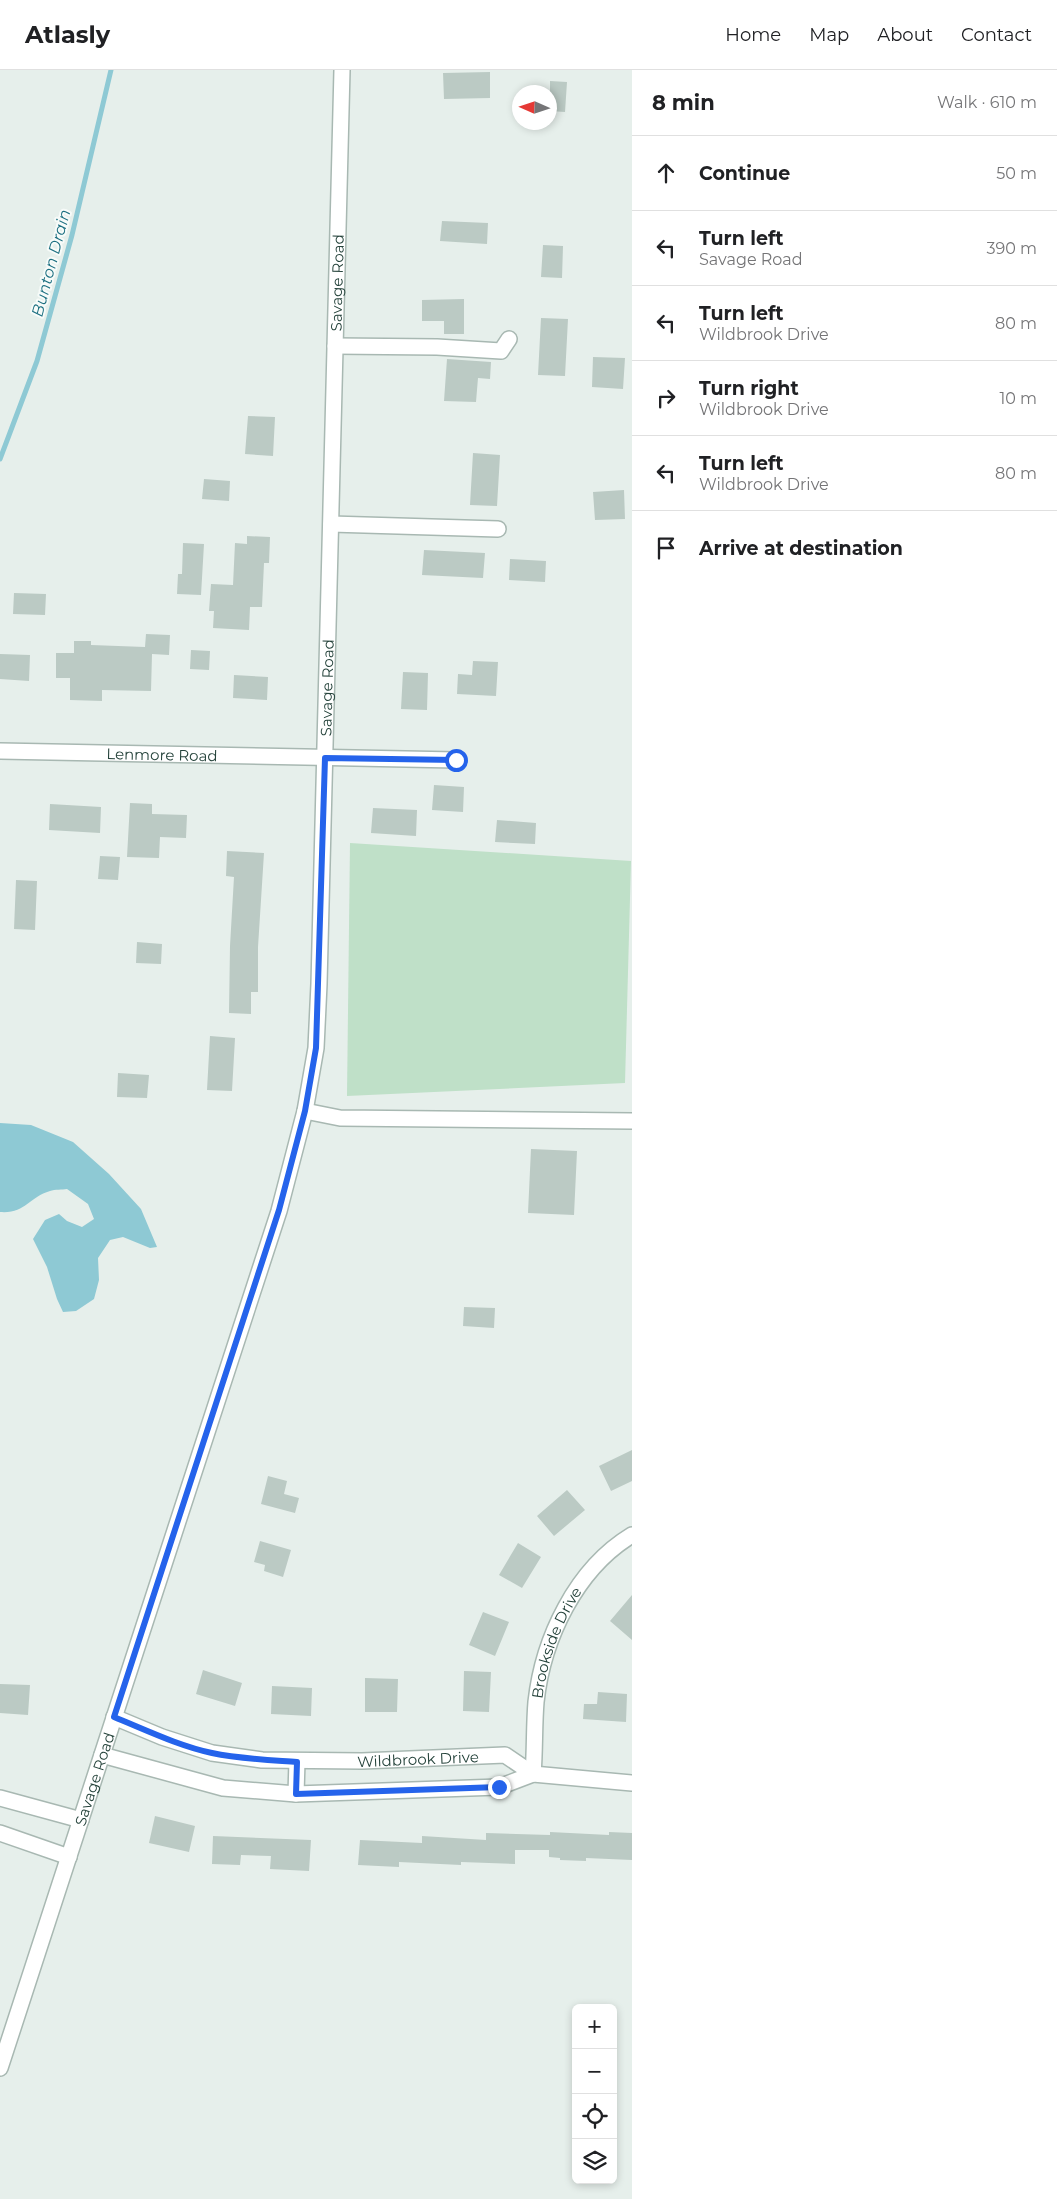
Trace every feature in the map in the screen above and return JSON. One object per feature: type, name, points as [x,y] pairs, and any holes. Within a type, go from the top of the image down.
[{"type":"street","name":"Savage Road","points":[[0,2068],[279,1210],[305,1111],[316,1048],[342,70]]},
{"type":"street","points":[[335,346],[437,347],[500,351],[509,339]]},
{"type":"street","points":[[331,524],[498,529]]},
{"type":"street","name":"Lenmore Road","points":[[0,751],[456,760]]},
{"type":"street","points":[[305,1111],[340,1118],[632,1120]]},
{"type":"street","name":"Brookside Drive","points":[[533,1774],[536,1702],[541,1671],[550,1640],[571,1598],[586,1578],[632,1535]]},
{"type":"street","name":"Wildbrook Drive","points":[[114,1717],[162,1737],[212,1753],[262,1760],[297,1762],[505,1755],[533,1774]]},
{"type":"street","name":"Wildbrook Drive","points":[[102,1755],[223,1788],[296,1794],[499,1787],[533,1774],[632,1783]]},
{"type":"street","points":[[296,1794],[297,1762]]},
{"type":"street","points":[[0,1798],[81,1820]]},
{"type":"street","points":[[0,1833],[69,1857]]},
{"type":"green space","points":[[350,843],[631,861],[625,1083],[347,1096]]},
{"type":"water","points":[[0,1123],[31,1125],[73,1142],[109,1174],[141,1209],[157,1247],[150,1248],[123,1237],[110,1240],[98,1258],[99,1280],[94,1299],[76,1311],[63,1312],[47,1267],[33,1239],[45,1220],[59,1214],[67,1221],[82,1227],[94,1219],[88,1204],[67,1189],[52,1190],[21,1208],[0,1212]]},
{"type":"building","points":[[490,72],[490,98],[444,99],[443,73]]},
{"type":"building","points":[[550,81],[567,82],[565,112],[557,111],[557,85],[550,85]]},
{"type":"building","points":[[442,221],[488,223],[487,244],[440,241]]},
{"type":"building","points":[[543,245],[563,246],[562,278],[541,277]]},
{"type":"building","points":[[464,299],[464,334],[444,334],[444,321],[422,321],[422,300]]},
{"type":"building","points":[[541,318],[568,319],[565,376],[538,375]]},
{"type":"building","points":[[593,357],[625,358],[623,389],[592,387]]},
{"type":"building","points":[[447,359],[491,362],[490,379],[478,378],[476,402],[444,401]]},
{"type":"building","points":[[248,416],[275,417],[273,456],[245,454]]},
{"type":"building","points":[[473,453],[500,455],[497,506],[470,505]]},
{"type":"building","points":[[204,479],[230,481],[229,501],[202,499]]},
{"type":"building","points":[[624,490],[625,519],[595,520],[593,492]]},
{"type":"building","points":[[247,536],[270,537],[269,563],[264,563],[262,607],[250,607],[249,630],[213,628],[214,611],[209,611],[211,584],[233,585],[235,543],[247,544]]},
{"type":"building","points":[[183,543],[204,544],[201,595],[177,594],[178,574],[182,574]]},
{"type":"building","points":[[424,550],[485,553],[483,578],[422,575]]},
{"type":"building","points":[[510,559],[546,561],[545,582],[509,580]]},
{"type":"building","points":[[14,593],[46,594],[45,615],[13,614]]},
{"type":"building","points":[[146,634],[170,635],[169,655],[152,654],[151,691],[102,690],[102,701],[70,700],[70,678],[56,678],[56,653],[74,653],[74,641],[91,641],[91,645],[145,647]]},
{"type":"building","points":[[191,650],[210,651],[209,670],[190,669]]},
{"type":"building","points":[[0,654],[30,655],[29,681],[0,679]]},
{"type":"building","points":[[473,661],[498,662],[496,696],[457,694],[458,674],[472,675]]},
{"type":"building","points":[[403,672],[428,673],[427,710],[401,709]]},
{"type":"building","points":[[234,675],[268,677],[267,700],[233,698]]},
{"type":"building","points":[[434,785],[464,787],[463,812],[432,810]]},
{"type":"building","points":[[130,803],[152,804],[152,814],[187,815],[186,838],[160,837],[159,858],[127,857]]},
{"type":"building","points":[[50,804],[101,807],[100,833],[49,830]]},
{"type":"building","points":[[373,808],[417,810],[416,836],[371,833]]},
{"type":"building","points":[[497,820],[536,823],[535,844],[495,842]]},
{"type":"building","points":[[227,851],[264,853],[258,947],[258,992],[251,992],[251,1014],[229,1013],[234,877],[226,876]]},
{"type":"building","points":[[100,856],[120,857],[118,880],[98,879]]},
{"type":"building","points":[[16,880],[37,881],[35,930],[14,929]]},
{"type":"building","points":[[137,942],[162,944],[161,964],[136,963]]},
{"type":"building","points":[[210,1036],[235,1038],[232,1091],[207,1090]]},
{"type":"building","points":[[118,1073],[149,1075],[147,1098],[117,1097]]},
{"type":"building","points":[[531,1149],[577,1151],[574,1215],[528,1213]]},
{"type":"building","points":[[464,1307],[495,1308],[494,1328],[463,1326]]},
{"type":"building","points":[[632,1450],[632,1481],[611,1491],[599,1466]]},
{"type":"building","points":[[268,1476],[287,1481],[284,1494],[299,1498],[295,1513],[261,1504]]},
{"type":"building","points":[[567,1490],[585,1510],[554,1536],[537,1516]]},
{"type":"building","points":[[260,1541],[291,1550],[283,1577],[264,1571],[265,1565],[254,1562]]},
{"type":"building","points":[[518,1543],[541,1557],[522,1588],[499,1575]]},
{"type":"building","points":[[632,1595],[632,1640],[610,1621]]},
{"type":"building","points":[[483,1612],[509,1622],[495,1656],[469,1645]]},
{"type":"building","points":[[203,1670],[242,1683],[235,1706],[196,1694]]},
{"type":"building","points":[[464,1671],[491,1672],[489,1712],[463,1711]]},
{"type":"building","points":[[365,1678],[398,1679],[397,1712],[365,1712]]},
{"type":"building","points":[[0,1684],[30,1685],[28,1715],[0,1713]]},
{"type":"building","points":[[272,1686],[312,1688],[311,1716],[271,1714]]},
{"type":"building","points":[[598,1692],[627,1694],[626,1722],[583,1719],[584,1704],[597,1704]]},
{"type":"building","points":[[155,1816],[195,1826],[189,1852],[149,1843]]},
{"type":"building","points":[[550,1832],[609,1835],[609,1832],[632,1833],[632,1860],[586,1858],[586,1861],[560,1860],[560,1858],[549,1857],[549,1850],[515,1850],[515,1864],[461,1862],[461,1865],[399,1862],[399,1867],[358,1865],[360,1840],[422,1843],[422,1836],[486,1840],[486,1833],[550,1835]]},
{"type":"building","points":[[213,1836],[311,1840],[309,1871],[270,1869],[271,1856],[241,1855],[240,1865],[212,1864]]},
{"type":"waterway","name":"Bunton Drain","points":[[0,459],[37,361],[72,235],[111,70]]},
{"type":"route","points":[[456,760],[325,758],[316,1048],[305,1111],[279,1210],[263,1254],[114,1717],[162,1737],[212,1753],[262,1760],[297,1762],[296,1794],[499,1787]]}]
